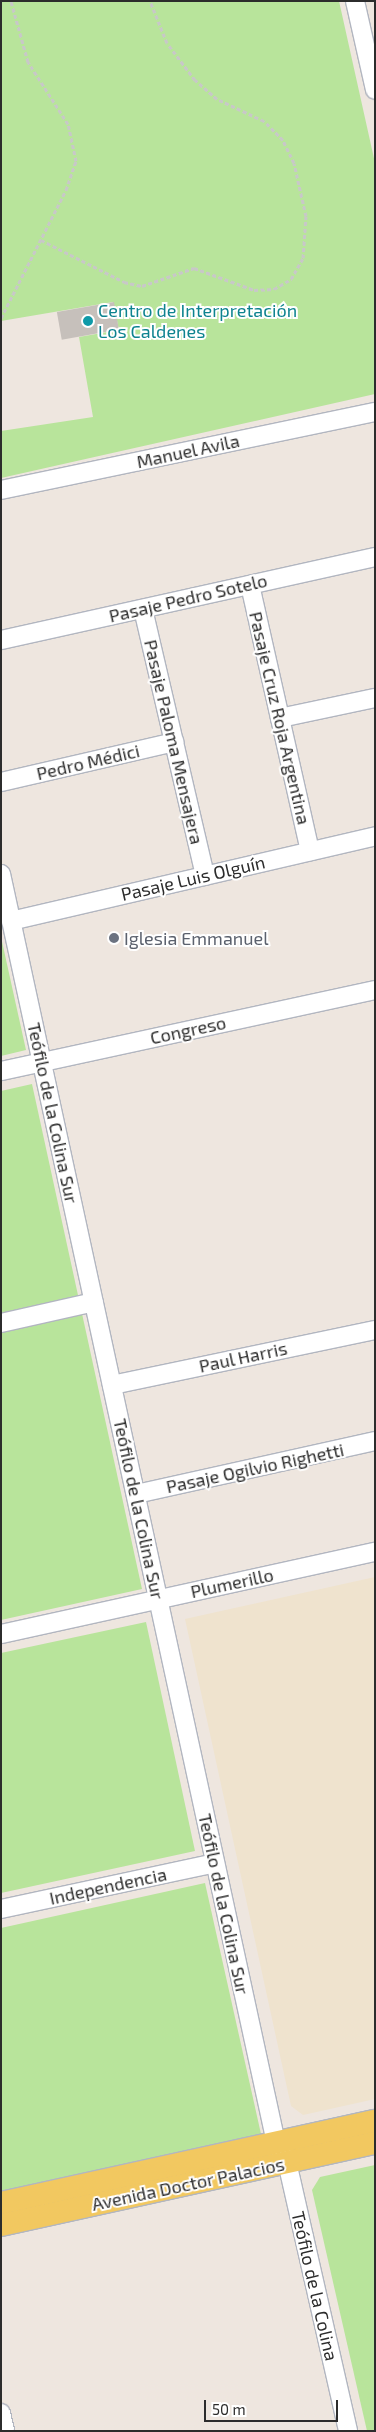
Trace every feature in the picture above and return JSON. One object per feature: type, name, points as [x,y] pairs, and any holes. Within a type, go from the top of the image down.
[{"type":"main road","name":"Avenida Doctor Palacios","points":[[1,2225],[282,2152],[375,2121]]},
{"type":"main road","name":"Avenida Doctor Palacios","points":[[1,2203],[282,2152],[375,2143]]},
{"type":"street","points":[[355,1],[375,90]]},
{"type":"street","name":"Manuel Avila","points":[[1,490],[375,412]]},
{"type":"street","name":"Pasaje Pedro Sotelo","points":[[1,640],[375,556]]},
{"type":"street","name":"Pasaje Cruz Roja Argentina","points":[[250,585],[310,851]]},
{"type":"street","name":"Pasaje Paloma Mensajera","points":[[143,609],[205,876]]},
{"type":"street","points":[[280,718],[375,698]]},
{"type":"street","name":"Pedro Médici","points":[[1,782],[174,742]]},
{"type":"street","name":"Pasaje Luis Olguín","points":[[12,921],[375,836]]},
{"type":"street","name":"Teófilo de la Colina Sur","points":[[1,874],[215,1862],[282,2152]]},
{"type":"street","name":"Congreso","points":[[1,1071],[375,990]]},
{"type":"street","points":[[1,1323],[94,1302]]},
{"type":"street","name":"Paul Harris","points":[[112,1385],[375,1330]]},
{"type":"street","name":"Pasaje Ogilvio Righetti","points":[[136,1494],[375,1441]]},
{"type":"street","name":"Plumerillo","points":[[1,1634],[375,1552]]},
{"type":"street","name":"Independencia","points":[[1,1909],[215,1862]]},
{"type":"street","name":"Teófilo de la Colina","points":[[282,2152],[348,2431]]},
{"type":"street","points":[[1,2413],[5,2431]]},
{"type":"path","points":[[1,318],[72,175],[75,148],[68,124],[22,49],[10,1]]},
{"type":"path","points":[[41,240],[124,282],[142,286],[194,268],[254,290],[274,289],[291,278],[303,258],[306,216],[294,163],[283,140],[264,122],[217,99],[195,80],[167,43],[150,1]]},
{"type":"shaded area","points":[[375,1577],[375,2099],[303,2115],[291,2106],[185,1619]]},
{"type":"green space","points":[[1,1],[339,1],[375,163],[375,394],[1,478],[1,431],[93,417],[79,337],[119,330],[113,302],[1,321]]},
{"type":"green space","points":[[1,937],[26,1050],[1,1056]]},
{"type":"green space","points":[[32,1084],[142,1589],[1,1620],[1,1091]]},
{"type":"green space","points":[[146,1622],[195,1851],[1,1893],[1,1653]]},
{"type":"green space","points":[[205,1883],[261,2134],[1,2191],[1,1928]]},
{"type":"green space","points":[[375,2165],[375,2431],[367,2431],[312,2190],[320,2177]]},
{"type":"building","name":"Centro de Interpretación Los Caldenes","points":[[114,302],[119,330],[62,340],[57,312]]},
{"type":"place","name":"Centro de Interpretación Los Caldenes","points":[[88,321]]},
{"type":"place","name":"Iglesia Emmanuel","points":[[114,938]]}]
